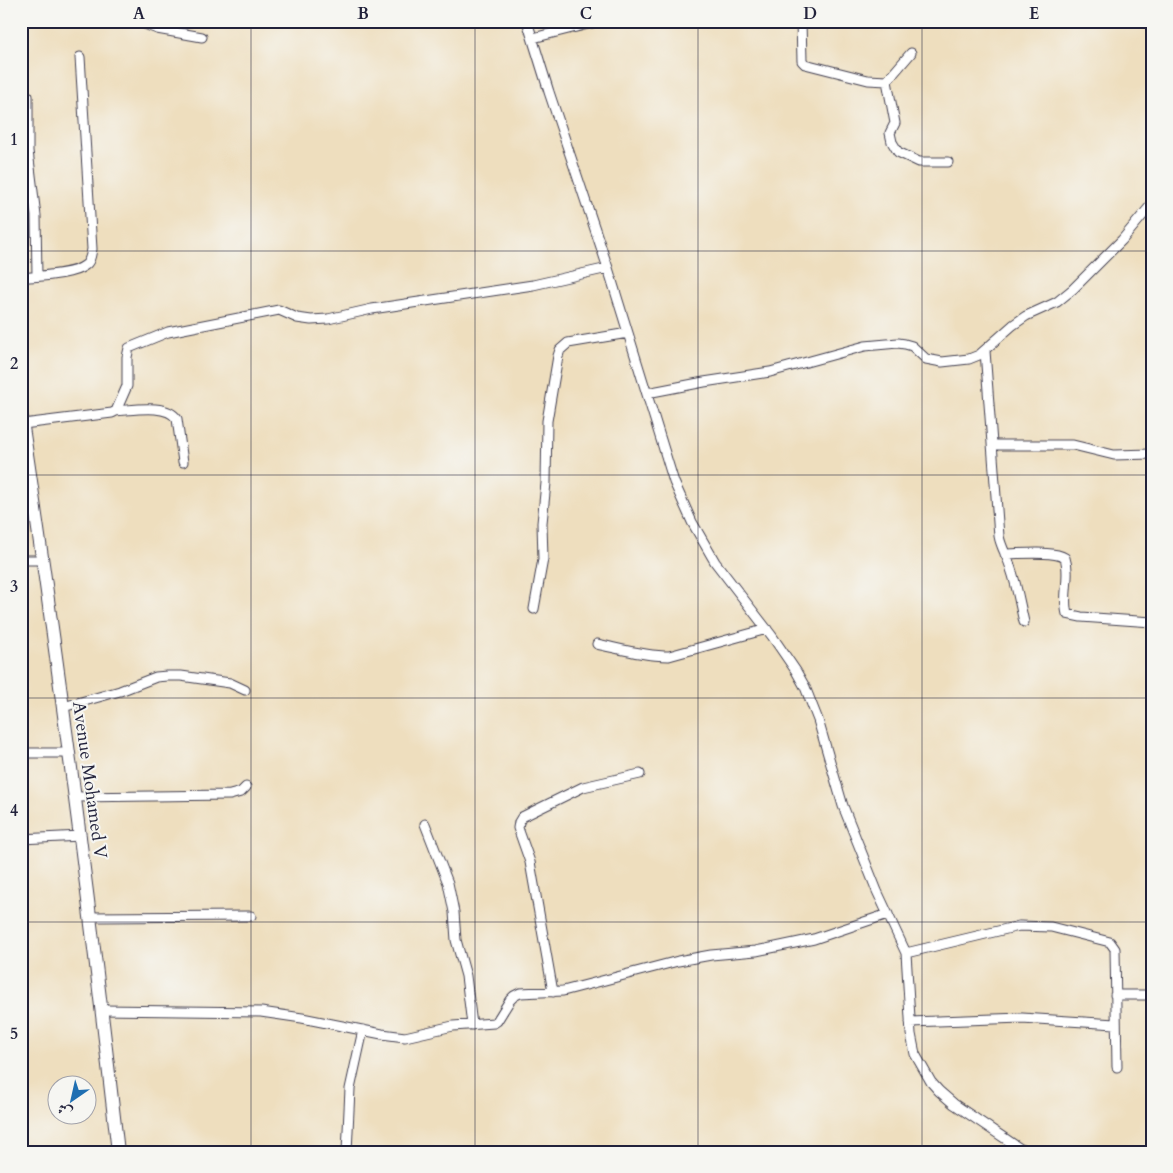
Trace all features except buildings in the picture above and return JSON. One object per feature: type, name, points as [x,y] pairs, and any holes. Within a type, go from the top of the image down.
[{"type":"main road","name":"Avenue Mohamed V","points":[[22,419],[91,918],[118,1152]]},
{"type":"street","points":[[137,21],[157,28],[202,37]]},
{"type":"street","points":[[527,21],[608,268],[674,482],[692,522],[715,562],[767,629],[796,671],[812,704],[843,806],[906,953],[911,1034],[916,1054],[931,1082],[954,1104],[1024,1152]]},
{"type":"street","points":[[533,38],[600,21]]},
{"type":"street","points":[[802,21],[802,62],[868,80],[887,81]]},
{"type":"street","points":[[1146,21],[1152,28]]},
{"type":"street","points":[[887,81],[911,53]]},
{"type":"street","points":[[21,278],[70,271],[84,267],[90,257],[92,249],[80,57]]},
{"type":"street","points":[[887,81],[895,123],[890,133],[892,142],[898,152],[919,162],[948,162]]},
{"type":"street","points":[[28,96],[28,151],[36,216],[37,276]]},
{"type":"street","points":[[647,393],[696,383],[770,372],[865,346],[906,344],[912,346],[926,359],[942,362],[969,359],[985,351],[1013,324],[1057,302],[1073,289],[1122,240],[1152,204]]},
{"type":"street","points":[[116,411],[127,386],[127,357],[129,348],[168,332],[278,310],[297,318],[311,320],[328,319],[372,309],[533,285],[608,268]]},
{"type":"street","points":[[534,609],[543,559],[542,523],[546,482],[547,421],[560,350],[568,343],[628,333]]},
{"type":"street","points":[[985,351],[999,536],[1014,578],[1024,622]]},
{"type":"street","points":[[22,419],[163,409],[173,414],[177,419],[182,462]]},
{"type":"street","points":[[992,446],[1073,445],[1114,455],[1152,454]]},
{"type":"street","points":[[1005,554],[1045,554],[1065,558],[1068,570],[1066,612],[1070,616],[1152,622]]},
{"type":"street","points":[[21,560],[43,560]]},
{"type":"street","points":[[598,644],[638,653],[669,656],[767,629]]},
{"type":"street","points":[[63,707],[120,691],[151,679],[167,676],[181,676],[230,683],[245,690]]},
{"type":"street","points":[[21,753],[69,753]]},
{"type":"street","points":[[553,992],[530,862],[518,828],[519,822],[522,817],[582,787],[640,774]]},
{"type":"street","points":[[75,796],[230,795],[241,792],[246,787]]},
{"type":"street","points":[[426,824],[448,884],[454,912],[456,940],[466,976],[472,1025]]},
{"type":"street","points":[[21,839],[80,836]]},
{"type":"street","points":[[102,1010],[261,1012],[382,1034],[405,1036],[453,1026],[488,1024],[497,1021],[514,996],[520,993],[563,992],[678,961],[756,950],[814,939],[888,914]]},
{"type":"street","points":[[91,918],[251,916]]},
{"type":"street","points":[[906,953],[1019,926],[1051,927],[1104,940],[1114,945],[1117,1067]]},
{"type":"street","points":[[1115,995],[1152,995]]},
{"type":"street","points":[[910,1022],[1022,1018],[1115,1024]]},
{"type":"street","points":[[347,1152],[350,1089],[363,1030]]}]
